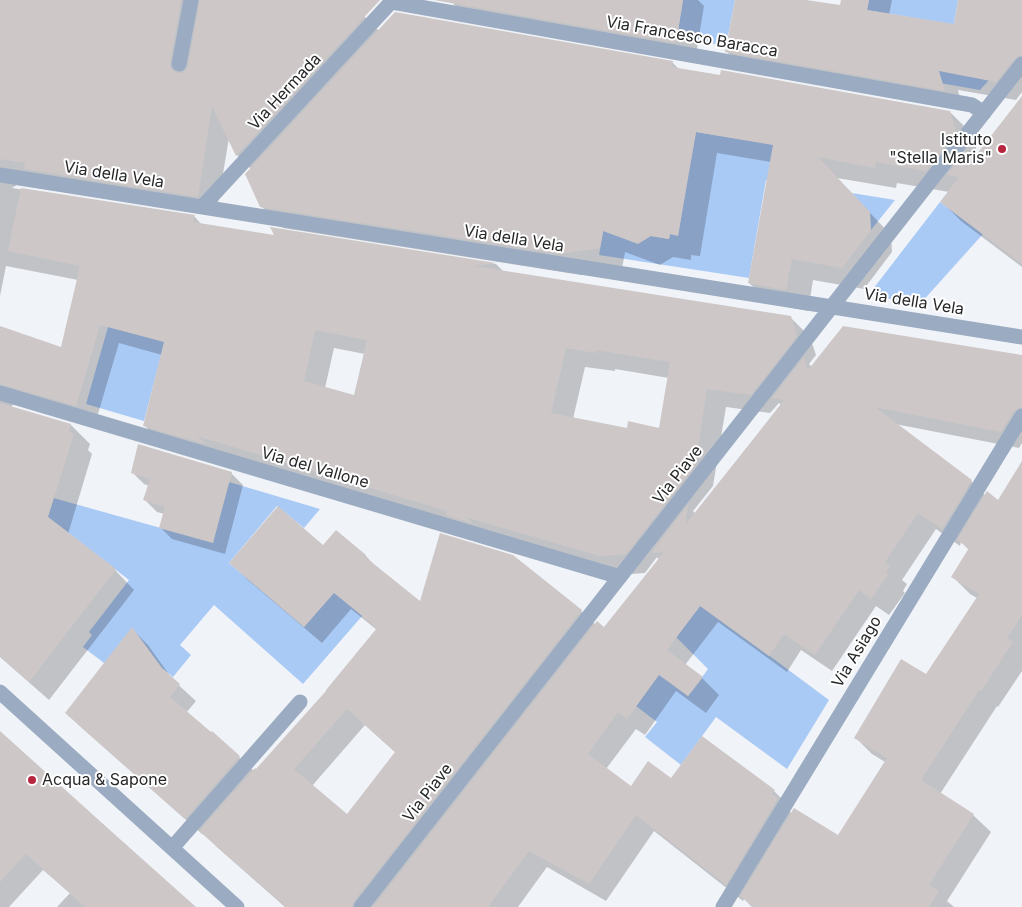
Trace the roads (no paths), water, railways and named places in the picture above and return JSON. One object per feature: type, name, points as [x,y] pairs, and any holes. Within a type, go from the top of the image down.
[{"type":"street","points":[[179,64],[191,0]]},
{"type":"street","name":"Via Francesco Baracca","points":[[393,1],[972,105],[984,113]]},
{"type":"street","name":"Via Hermada","points":[[202,207],[393,1]]},
{"type":"street","name":"Via Piave","points":[[361,907],[1022,64]]},
{"type":"street","name":"Via della Vela","points":[[0,175],[1022,337]]},
{"type":"street","name":"Via del Vallone","points":[[0,393],[620,577]]},
{"type":"street","name":"Via Asiago","points":[[722,907],[1022,416]]},
{"type":"street","points":[[0,692],[237,907]]},
{"type":"street","points":[[172,848],[300,702]]},
{"type":"place","name":"Istituto \"Stella Maris\"","points":[[1002,149]]},
{"type":"place","name":"Acqua & Sapone","points":[[32,780]]}]
